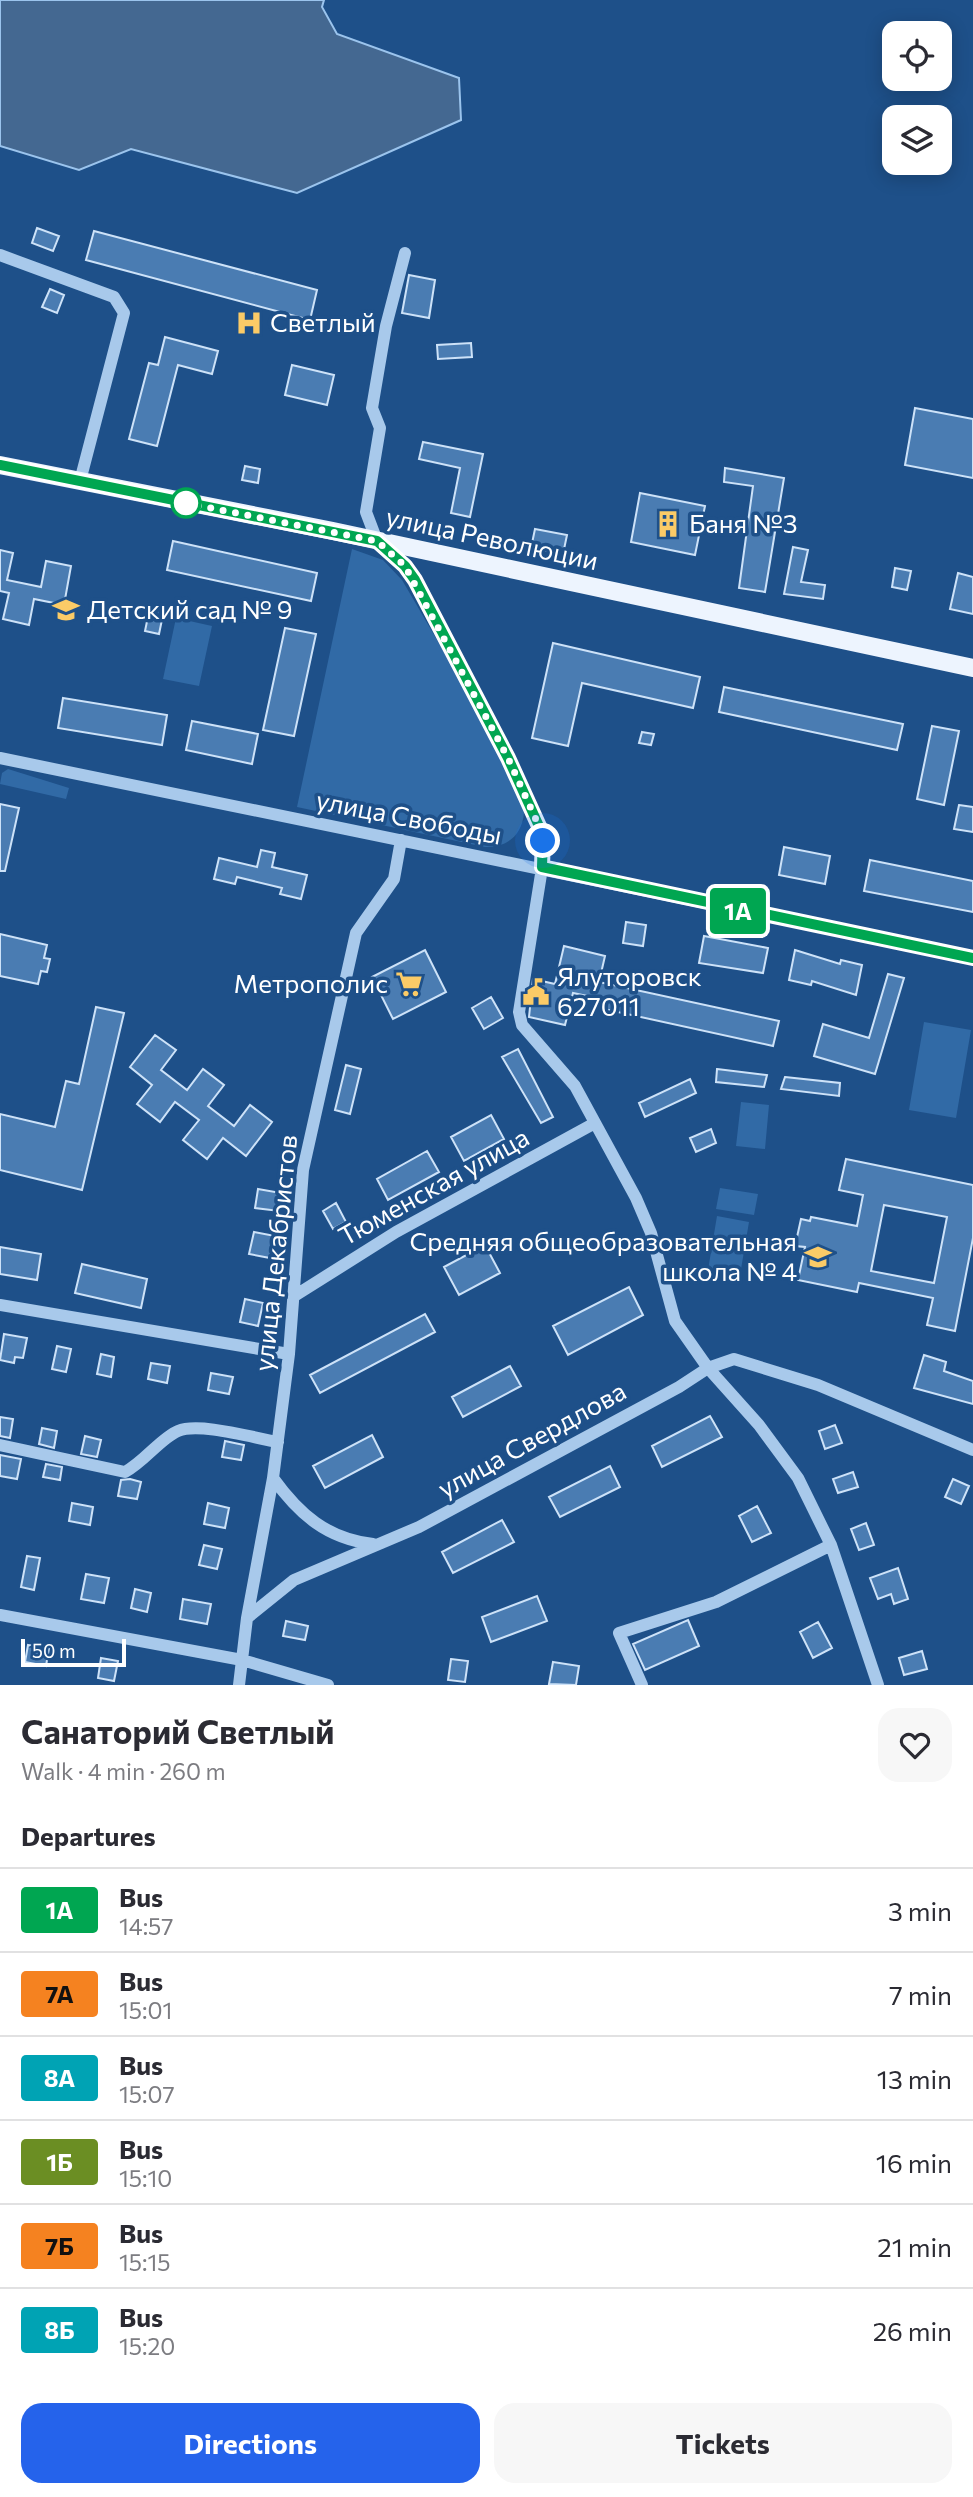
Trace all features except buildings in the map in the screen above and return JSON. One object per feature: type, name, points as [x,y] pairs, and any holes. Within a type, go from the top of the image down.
[{"type":"main road","name":"улица Революции","points":[[0,465],[377,541],[973,668]]},
{"type":"street","points":[[405,253],[386,326],[372,408],[380,428],[366,512],[377,541],[405,566],[415,580],[508,758],[543,835],[542,867],[519,1012],[522,1025],[575,1086],[595,1123],[651,1233],[675,1321],[708,1368],[759,1425],[798,1478],[831,1545],[878,1685]]},
{"type":"street","points":[[0,255],[114,296],[124,313],[80,481]]},
{"type":"street","name":"улица Свободы","points":[[0,758],[542,867],[973,958]]},
{"type":"street","name":"улица Декабристов","points":[[239,1685],[247,1618],[273,1478],[289,1354],[296,1295],[303,1170],[356,933],[394,879],[401,840]]},
{"type":"street","name":"Тюменская улица","points":[[296,1295],[396,1233],[595,1123]]},
{"type":"street","points":[[0,1305],[289,1354]]},
{"type":"street","points":[[708,1368],[734,1359],[818,1384],[973,1450]]},
{"type":"street","name":"улица Свердлова","points":[[247,1618],[294,1580],[373,1544],[419,1527],[679,1387],[708,1368]]},
{"type":"street","points":[[0,1445],[125,1472],[138,1465],[177,1431],[196,1429],[278,1442]]},
{"type":"street","points":[[273,1478],[294,1507],[322,1529],[359,1543],[373,1544]]},
{"type":"street","points":[[642,1685],[619,1633],[716,1602],[831,1545]]},
{"type":"street","points":[[0,1615],[242,1660],[328,1685]]},
{"type":"shaded area","points":[[0,0],[324,0],[322,7],[337,34],[459,78],[461,120],[297,193],[131,149],[79,170],[0,146]]},
{"type":"shaded area","points":[[352,549],[383,560],[402,580],[491,737],[520,797],[524,813],[520,828],[506,843],[485,847],[297,807]]},
{"type":"shaded area","points":[[176,618],[212,626],[199,686],[163,679]]},
{"type":"shaded area","points":[[8,769],[69,788],[66,799],[0,784],[2,773]]},
{"type":"shaded area","points":[[924,1022],[971,1030],[956,1118],[909,1110]]},
{"type":"shaded area","points":[[741,1102],[769,1105],[765,1149],[736,1146]]},
{"type":"shaded area","points":[[720,1188],[758,1194],[754,1215],[716,1209]]},
{"type":"shaded area","points":[[717,1216],[749,1222],[739,1281],[707,1276]]},
{"type":"bus line","name":"1А","points":[[0,465],[377,541],[405,566],[415,580],[508,758],[543,835],[542,867],[721,908],[973,958]]},
{"type":"place","name":"Светлый","points":[[249,323]]},
{"type":"place","name":"Баня №3","points":[[668,524]]},
{"type":"place","name":"Детский сад № 9","points":[[66,610]]},
{"type":"place","name":"Метрополис","points":[[409,984]]},
{"type":"place","name":"Ялуторовск 627011","points":[[536,992]]},
{"type":"place","name":"Средняя общеобразовательная школа № 4","points":[[818,1257]]},
{"type":"route","points":[[186,503],[377,541],[405,566],[415,580],[508,758],[543,835],[543,841]]}]
